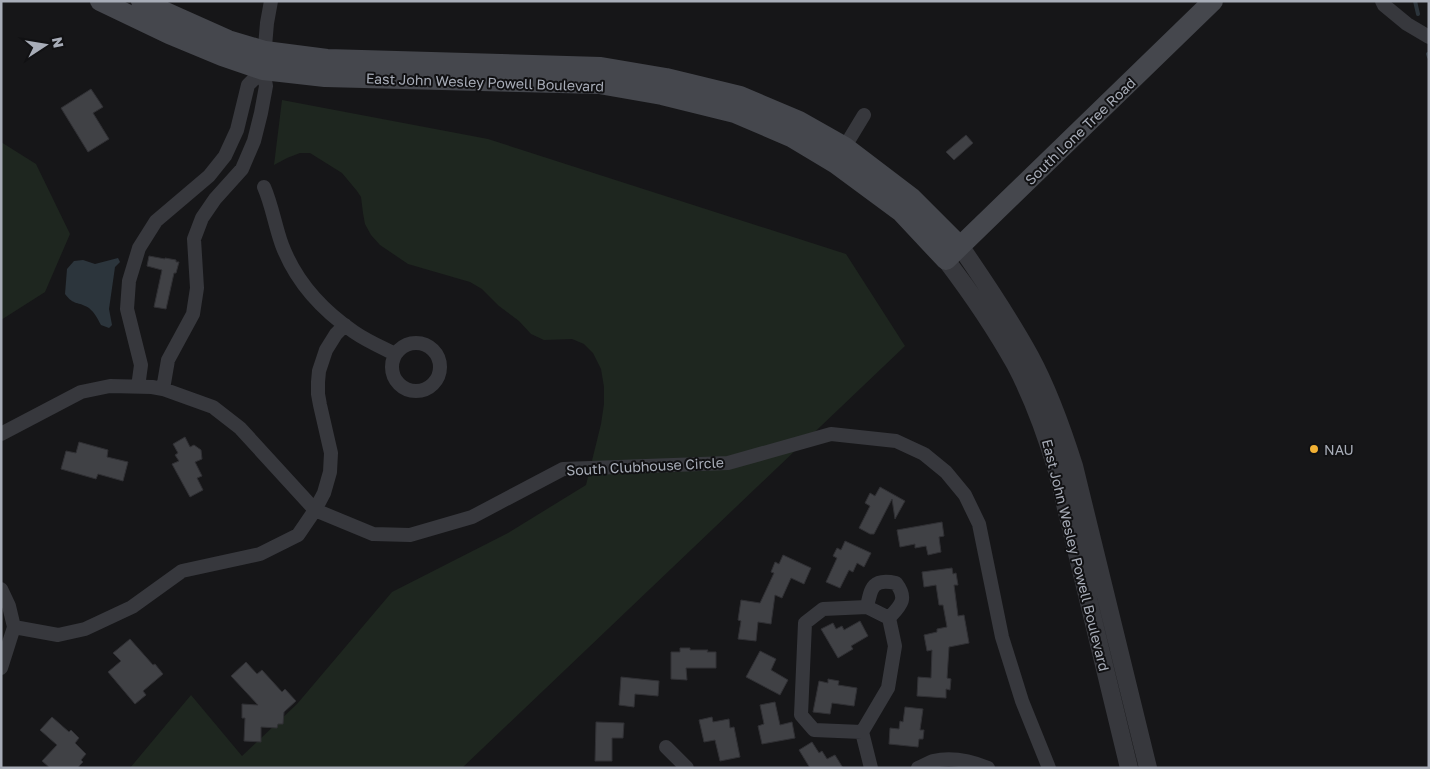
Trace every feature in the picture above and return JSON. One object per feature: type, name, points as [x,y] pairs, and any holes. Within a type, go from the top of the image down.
[{"type":"main road","name":"East John Wesley Powell Boulevard","points":[[100,1],[169,34],[222,56],[264,61],[326,77],[600,84],[662,95],[735,113],[840,156],[901,212],[953,253]]},
{"type":"main road","name":"East John Wesley Powell Boulevard","points":[[141,1],[228,40],[264,61]]},
{"type":"main road","name":"South Lone Tree Road","points":[[953,253],[1214,1]]},
{"type":"street","points":[[163,389],[168,360],[193,314],[197,288],[194,239],[202,218],[215,199],[242,170],[254,141],[262,113],[266,86],[264,61],[270,1]]},
{"type":"street","points":[[1382,1],[1384,5],[1407,24],[1429,37]]},
{"type":"street","points":[[138,387],[140,365],[127,309],[129,281],[139,248],[156,221],[209,176],[225,156],[237,130],[248,85],[264,61]]},
{"type":"street","points":[[840,156],[864,115]]},
{"type":"street","points":[[264,186],[282,246],[300,281],[325,309],[345,325],[395,354]]},
{"type":"street","name":"East John Wesley Powell Boulevard","points":[[953,253],[974,297],[1015,365],[1046,437],[1057,471],[1130,768]]},
{"type":"street","name":"East John Wesley Powell Boulevard","points":[[953,253],[988,287],[1030,356],[1063,431],[1076,476],[1148,768]]},
{"type":"street","points":[[14,627],[58,635],[85,629],[132,608],[182,572],[260,554],[298,535],[315,510],[328,482],[331,462],[330,443],[318,394],[319,371],[326,350],[336,334],[345,325]]},
{"type":"street","name":"South Clubhouse Circle","points":[[1,434],[81,392],[110,386],[163,389],[213,407],[240,428],[315,510],[373,534],[410,535],[472,517],[563,468],[728,463],[831,434],[896,441],[924,454],[946,472],[966,496],[979,524],[1002,637],[1022,701],[1049,768]]},
{"type":"street","points":[[866,607],[870,592],[875,584],[884,580],[896,583],[902,592],[902,604],[889,618]]},
{"type":"street","points":[[1,589],[9,606],[14,627],[1,668]]},
{"type":"street","points":[[862,732],[814,730],[801,715],[805,623],[823,609],[866,607],[889,618]]},
{"type":"street","points":[[871,768],[862,732],[888,688],[895,646],[889,618]]},
{"type":"street","points":[[666,747],[687,768]]},
{"type":"street","points":[[918,768],[933,761],[950,759],[974,762],[988,768]]},
{"type":"shaded area","points":[[282,100],[488,139],[846,254],[905,346],[462,768],[130,768],[191,695],[242,756],[297,704],[392,592],[508,533],[586,485],[601,424],[604,387],[601,369],[593,353],[584,344],[572,339],[544,340],[531,334],[482,289],[470,282],[408,264],[380,245],[371,235],[365,224],[361,197],[357,191],[342,173],[310,153],[300,153],[274,165]]},
{"type":"shaded area","points":[[1,142],[36,164],[70,234],[45,292],[1,320]]},
{"type":"shaded area","points":[[118,258],[120,262],[115,267],[109,309],[112,325],[109,328],[101,325],[89,308],[74,302],[65,294],[67,269],[74,261],[83,260],[95,264]]},
{"type":"building","points":[[91,89],[103,107],[93,113],[109,139],[88,152],[61,108]]},
{"type":"building","points":[[966,135],[973,143],[954,160],[946,152]]},
{"type":"building","points":[[149,256],[179,262],[176,273],[174,273],[166,309],[154,307],[162,270],[147,266]]},
{"type":"building","points":[[185,437],[190,447],[194,445],[201,450],[202,459],[195,462],[202,476],[197,478],[203,490],[190,497],[172,464],[179,461],[175,455],[178,453],[173,444]]},
{"type":"building","points":[[79,442],[108,450],[107,457],[128,462],[123,481],[98,474],[96,479],[61,469],[66,451],[76,453]]},
{"type":"building","points":[[880,487],[905,501],[895,519],[892,499],[874,534],[870,534],[859,528],[870,506],[865,503],[870,493],[875,496]]},
{"type":"building","points":[[942,522],[944,536],[939,537],[941,552],[928,555],[926,546],[915,548],[915,544],[900,547],[897,530]]},
{"type":"building","points":[[845,541],[871,553],[864,567],[857,563],[853,572],[849,570],[840,588],[826,582],[837,558],[833,556],[837,548],[841,550]]},
{"type":"building","points":[[783,555],[811,568],[804,584],[791,578],[782,598],[775,595],[771,624],[758,622],[756,641],[738,639],[741,621],[738,620],[741,600],[760,603],[774,573],[771,572],[775,562],[779,564]]},
{"type":"building","points":[[952,568],[953,574],[956,573],[958,585],[954,585],[958,616],[964,615],[969,643],[949,647],[947,678],[951,679],[950,690],[946,689],[946,698],[917,696],[918,677],[931,678],[932,650],[927,651],[924,635],[947,627],[943,605],[939,605],[936,585],[924,587],[922,572]]},
{"type":"building","points":[[860,621],[868,636],[851,646],[853,649],[838,658],[821,629],[833,623],[836,629],[842,626],[844,630]]},
{"type":"building","points":[[130,639],[163,674],[143,691],[146,695],[135,704],[108,672],[121,661],[113,653]]},
{"type":"building","points":[[680,648],[716,652],[716,668],[686,668],[687,680],[671,679],[671,652],[680,652]]},
{"type":"building","points":[[760,651],[776,659],[771,670],[788,680],[780,695],[746,677]]},
{"type":"building","points":[[246,662],[257,674],[262,670],[282,692],[285,689],[296,701],[284,712],[283,724],[278,724],[277,728],[261,727],[261,742],[244,741],[245,718],[242,718],[242,704],[258,705],[231,676]]},
{"type":"building","points":[[621,677],[659,681],[658,696],[635,694],[634,707],[619,705]]},
{"type":"building","points":[[828,679],[839,681],[838,685],[857,688],[854,706],[832,703],[830,714],[813,712],[819,681],[828,683]]},
{"type":"building","points":[[775,702],[780,725],[792,722],[795,738],[762,744],[758,726],[764,724],[760,705]]},
{"type":"building","points":[[905,707],[923,709],[920,730],[924,730],[923,739],[919,739],[918,747],[889,744],[890,728],[899,729],[900,721],[903,722]]},
{"type":"building","points":[[52,717],[79,738],[75,743],[86,754],[81,760],[83,762],[77,768],[50,768],[42,761],[57,745],[40,730]]},
{"type":"building","points":[[712,717],[713,722],[729,719],[730,728],[734,727],[740,757],[720,761],[715,740],[704,742],[699,720]]},
{"type":"building","points":[[596,722],[624,723],[623,738],[612,738],[612,761],[595,761]]},
{"type":"building","points":[[812,742],[819,753],[822,751],[827,759],[835,755],[843,768],[810,768],[799,750]]},
{"type":"waterway","points":[[1415,1],[1418,14]]},
{"type":"place","name":"NAU","points":[[1314,449]]}]
